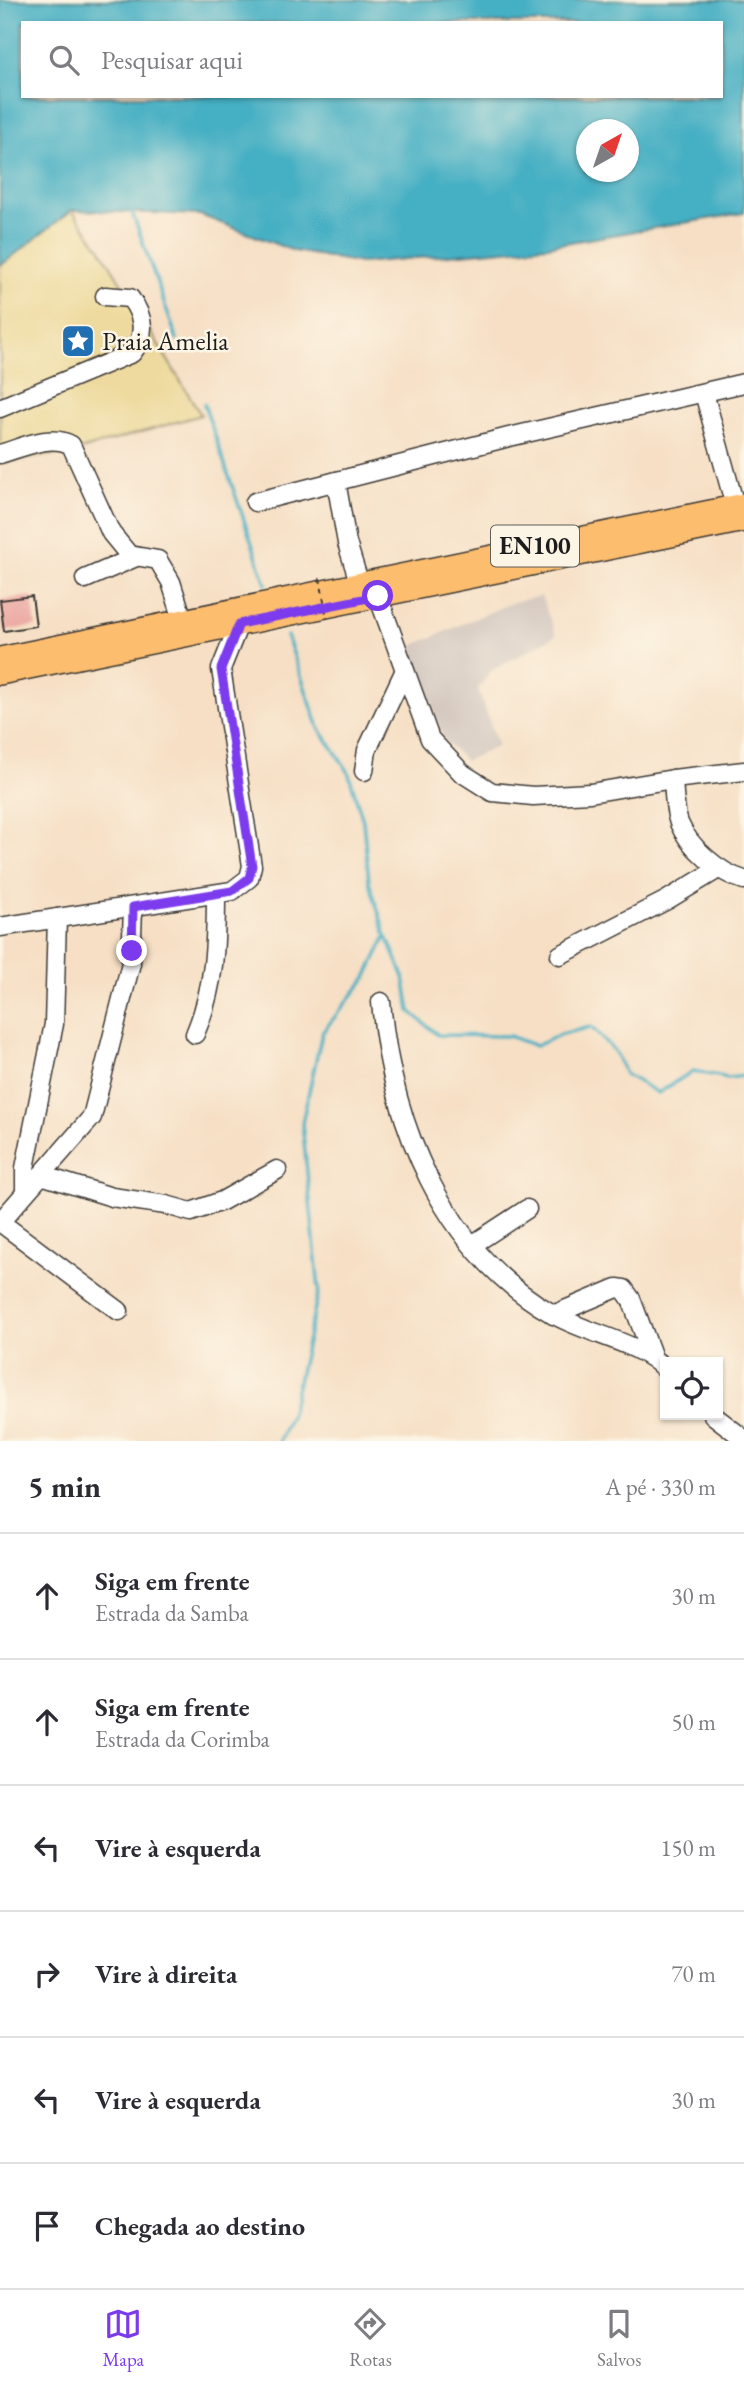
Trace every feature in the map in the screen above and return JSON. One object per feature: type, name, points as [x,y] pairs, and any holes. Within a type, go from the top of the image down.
[{"type":"main road","name":"EN100","points":[[0,658],[183,620],[369,590],[741,510]]},
{"type":"main road","name":"EN100","points":[[0,674],[239,624],[322,597]]},
{"type":"street","points":[[0,408],[132,353],[142,340],[141,319],[137,307],[130,298],[105,296]]},
{"type":"street","points":[[255,502],[509,437],[744,383]]},
{"type":"street","points":[[704,393],[741,510]]},
{"type":"street","points":[[0,453],[51,440],[62,440],[71,445],[111,533],[128,555],[151,557],[166,571],[183,620]]},
{"type":"street","points":[[336,481],[347,543],[404,672],[430,739],[462,774],[492,792],[533,796],[590,793],[673,779],[744,771]]},
{"type":"street","points":[[85,579],[136,557]]},
{"type":"street","points":[[0,928],[216,894],[242,887],[249,878],[252,866],[221,669],[239,624]]},
{"type":"street","points":[[364,771],[367,750],[404,672]]},
{"type":"street","points":[[673,779],[680,825],[718,869],[744,880]]},
{"type":"street","points":[[560,955],[667,900],[718,869]]},
{"type":"street","points":[[195,1034],[211,993],[218,939],[216,894]]},
{"type":"street","points":[[119,1311],[0,1222],[25,1190],[92,1117],[131,963],[133,907]]},
{"type":"street","points":[[25,1190],[25,1168],[54,1024],[57,918]]},
{"type":"street","points":[[382,1002],[389,1061],[412,1146],[438,1194],[472,1245],[515,1290],[553,1315],[652,1355]]},
{"type":"street","points":[[41,1175],[111,1197],[166,1205],[191,1212],[222,1201],[277,1170]]},
{"type":"street","points":[[472,1245],[527,1209]]},
{"type":"street","points":[[553,1315],[617,1288],[624,1289],[631,1299],[652,1355],[660,1364]]},
{"type":"street","points":[[719,1420],[744,1439]]},
{"type":"shaded area","points":[[541,596],[556,635],[491,671],[478,689],[498,746],[465,761],[444,740],[412,646],[513,602]]},
{"type":"sand","name":"Praia Amelia","points":[[72,210],[100,248],[201,415],[80,450],[0,463],[0,266]]},
{"type":"water","points":[[0,0],[744,0],[744,213],[547,246],[361,263],[294,251],[200,215],[72,210],[0,266]]},
{"type":"building","points":[[32,596],[36,626],[4,631],[0,600]]},
{"type":"waterway","points":[[132,212],[177,339]]},
{"type":"waterway","points":[[204,404],[266,584]]},
{"type":"waterway","points":[[279,1441],[290,1416],[319,1290],[302,1123],[322,1033],[366,978],[386,936],[369,881],[363,821],[348,771],[319,728],[287,636]]},
{"type":"waterway","points":[[387,937],[404,977],[410,1011],[438,1035],[509,1036],[536,1046],[561,1034],[591,1027],[615,1052],[625,1074],[658,1093],[693,1071],[728,1078],[744,1076]]},
{"type":"place","name":"Praia Amelia","points":[[78,341]]},
{"type":"route","points":[[132,951],[133,907],[232,891],[242,887],[249,878],[252,866],[221,669],[226,650],[239,624],[378,596]]}]
